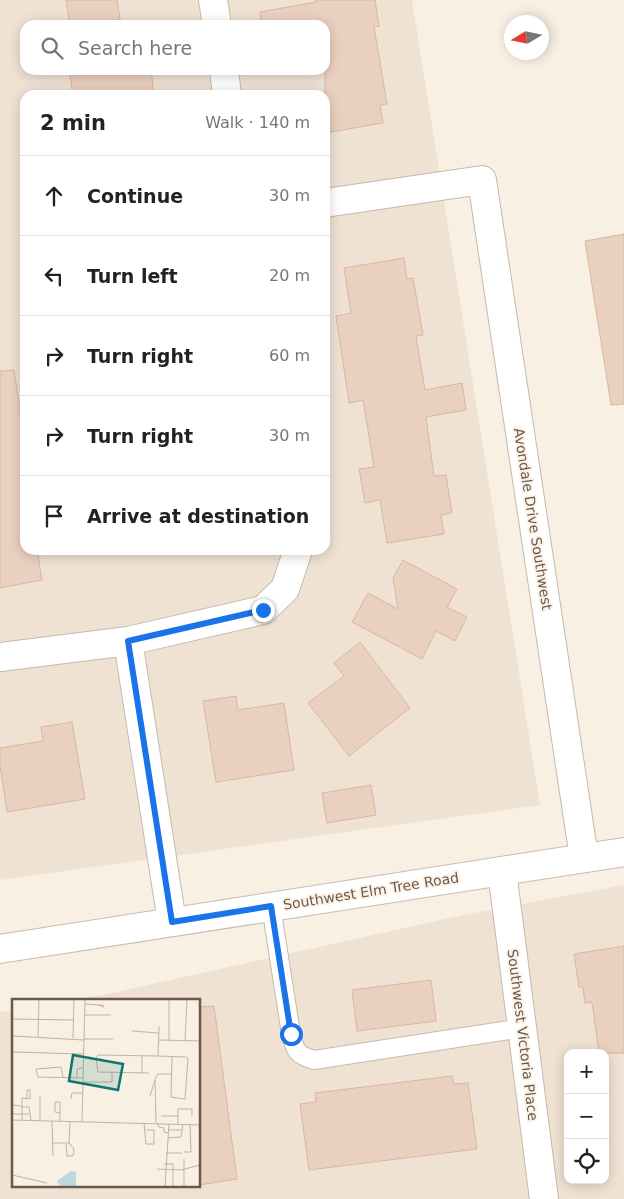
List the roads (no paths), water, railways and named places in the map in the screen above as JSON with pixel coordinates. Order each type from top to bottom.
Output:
[{"type":"street","points":[[213,0],[215,20]]},
{"type":"street","points":[[225,75],[227,90]]},
{"type":"street","name":"Avondale Drive Southwest","points":[[330,202],[482,180],[584,858]]},
{"type":"street","points":[[0,657],[128,641],[263,610],[284,588],[296,555]]},
{"type":"street","points":[[128,641],[172,922]]},
{"type":"street","name":"Southwest Elm Tree Road","points":[[0,949],[624,852]]},
{"type":"street","name":"Southwest Victoria Place","points":[[502,871],[544,1199]]},
{"type":"lane","points":[[271,906],[291,1034],[295,1048],[301,1056],[314,1060],[522,1028]]}]
